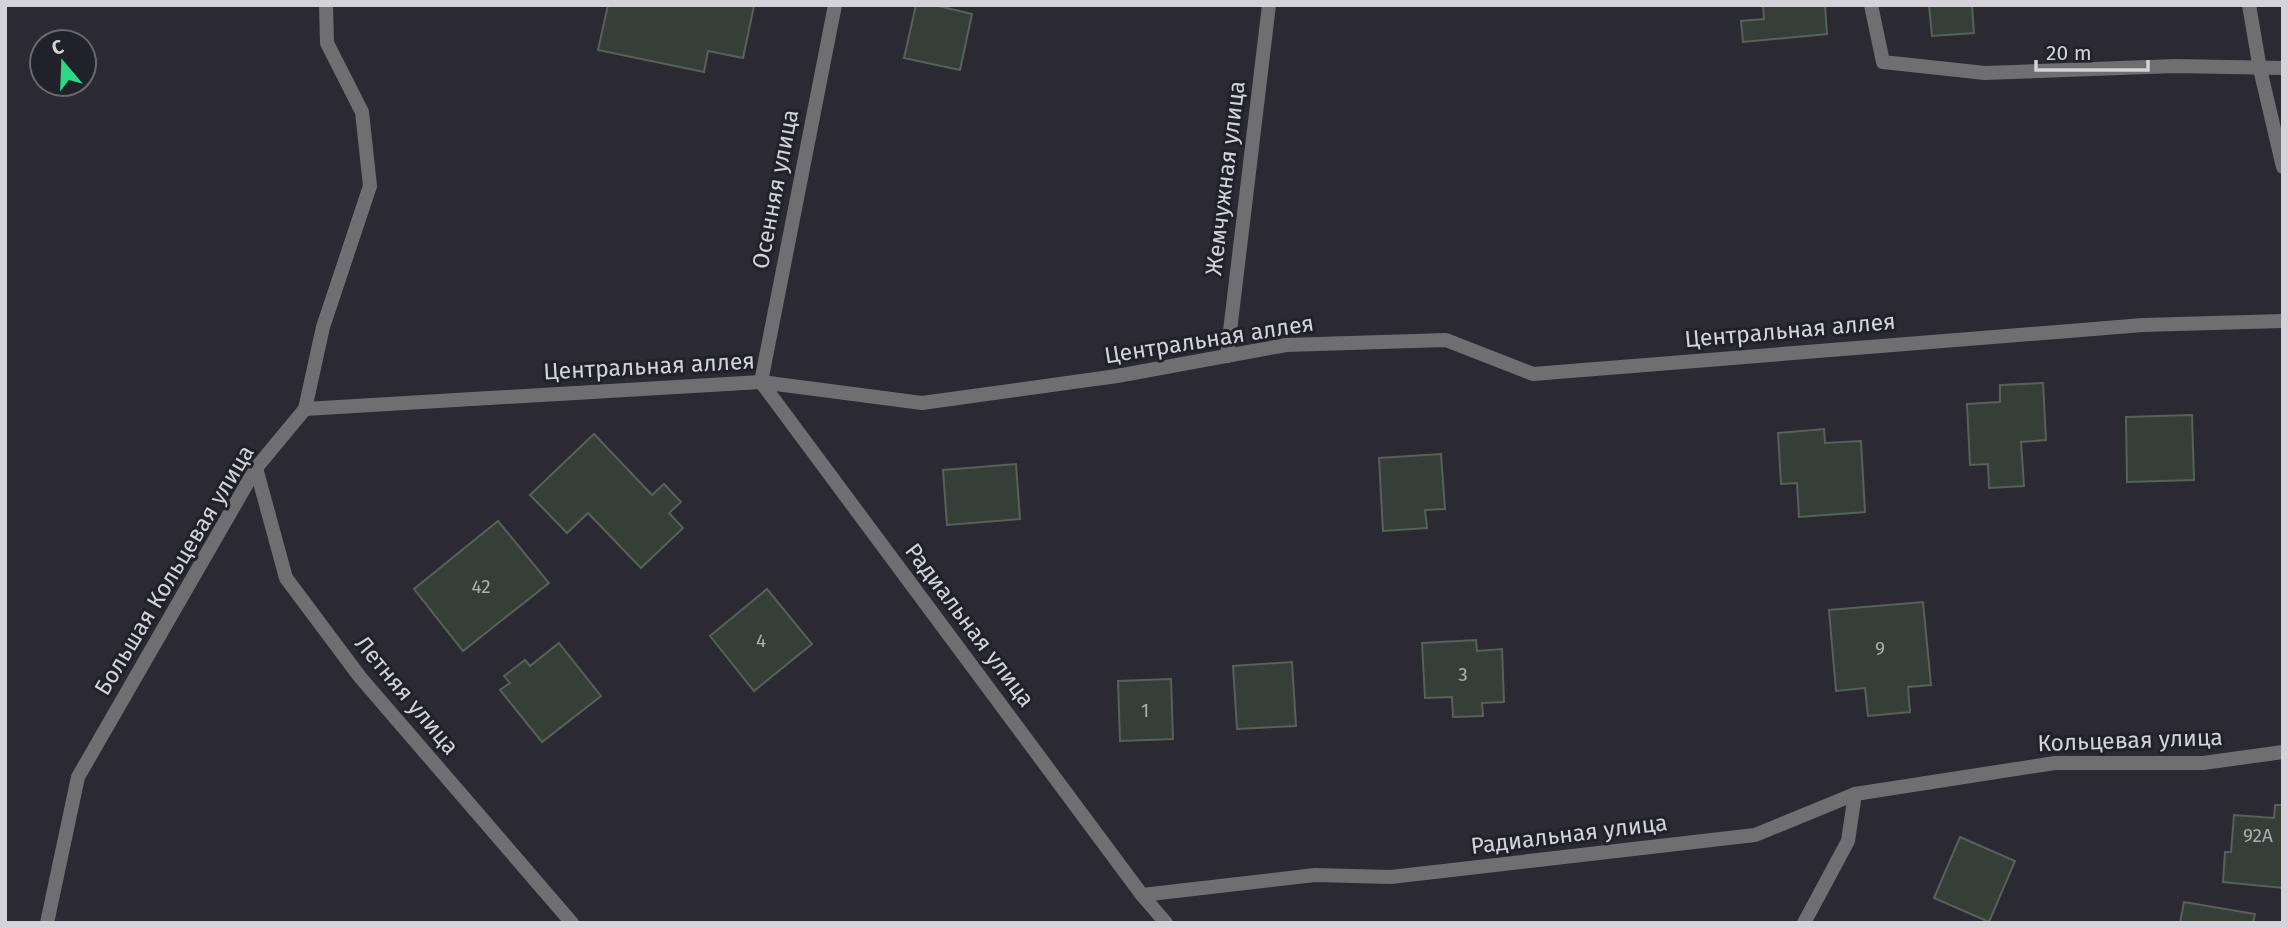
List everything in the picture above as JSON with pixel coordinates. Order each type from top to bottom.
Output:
[{"type":"street","name":"Большая Кольцевая улица","points":[[47,923],[78,777],[256,468],[305,408],[323,327],[370,186],[362,112],[327,43],[326,5]]},
{"type":"street","name":"Осенняя улица","points":[[761,382],[835,5]]},
{"type":"street","name":"Жемчужная улица","points":[[1227,356],[1269,5]]},
{"type":"street","points":[[1871,5],[1883,62],[1985,73],[2175,66],[2283,68]]},
{"type":"street","points":[[2249,5],[2260,69],[2283,167]]},
{"type":"street","name":"Центральная аллея","points":[[305,408],[761,382],[922,403],[1117,376],[1286,345],[1446,340],[1533,374],[2143,325],[2283,321]]},
{"type":"street","name":"Радиальная улица","points":[[761,382],[1142,895],[1166,923]]},
{"type":"street","name":"Летняя улица","points":[[256,468],[286,578],[360,677],[572,923]]},
{"type":"street","name":"Кольцевая улица","points":[[1855,794],[2055,762],[2203,763],[2283,752]]},
{"type":"street","name":"Радиальная улица","points":[[1142,895],[1315,876],[1391,877],[1755,835],[1855,794]]},
{"type":"street","points":[[1804,923],[1848,841],[1855,794]]},
{"type":"building","points":[[608,5],[754,6],[743,58],[708,51],[704,72],[598,50]]},
{"type":"building","points":[[916,5],[934,5],[972,14],[960,70],[904,58]]},
{"type":"building","points":[[1763,5],[1825,5],[1827,34],[1743,42],[1741,21],[1764,19]]},
{"type":"building","points":[[1929,5],[1972,5],[1974,33],[1932,36]]},
{"type":"building","points":[[2043,383],[2046,440],[2021,442],[2024,486],[1989,488],[1988,464],[1970,465],[1967,404],[2000,402],[2000,385]]},
{"type":"building","points":[[2192,415],[2194,480],[2127,482],[2126,417]]},
{"type":"building","points":[[1824,429],[1825,443],[1861,441],[1865,512],[1799,517],[1797,483],[1781,484],[1778,433]]},
{"type":"building","points":[[594,434],[652,495],[664,484],[681,502],[669,513],[683,528],[641,568],[588,513],[567,533],[530,495]]},
{"type":"building","points":[[1441,454],[1445,509],[1425,510],[1427,528],[1383,531],[1379,458]]},
{"type":"building","points":[[1016,464],[1020,519],[947,525],[943,470]]},
{"type":"building","points":[[498,521],[549,583],[463,651],[414,589]]},
{"type":"building","points":[[767,589],[812,644],[754,691],[710,636]]},
{"type":"building","points":[[1923,602],[1931,685],[1908,687],[1910,712],[1868,716],[1865,688],[1836,691],[1829,610]]},
{"type":"building","points":[[1476,640],[1477,651],[1502,649],[1504,702],[1482,703],[1483,716],[1453,717],[1452,697],[1425,698],[1422,643]]},
{"type":"building","points":[[559,643],[601,696],[542,742],[500,690],[510,683],[504,676],[525,660],[530,666]]},
{"type":"building","points":[[1292,662],[1296,726],[1237,729],[1233,666]]},
{"type":"building","points":[[1171,679],[1173,739],[1120,741],[1118,681]]},
{"type":"building","points":[[2275,805],[2283,805],[2283,888],[2223,882],[2225,852],[2231,852],[2234,815],[2274,818]]},
{"type":"building","points":[[1960,837],[2015,861],[1989,922],[1934,898]]},
{"type":"building","points":[[2184,902],[2255,914],[2253,923],[2180,923]]}]
